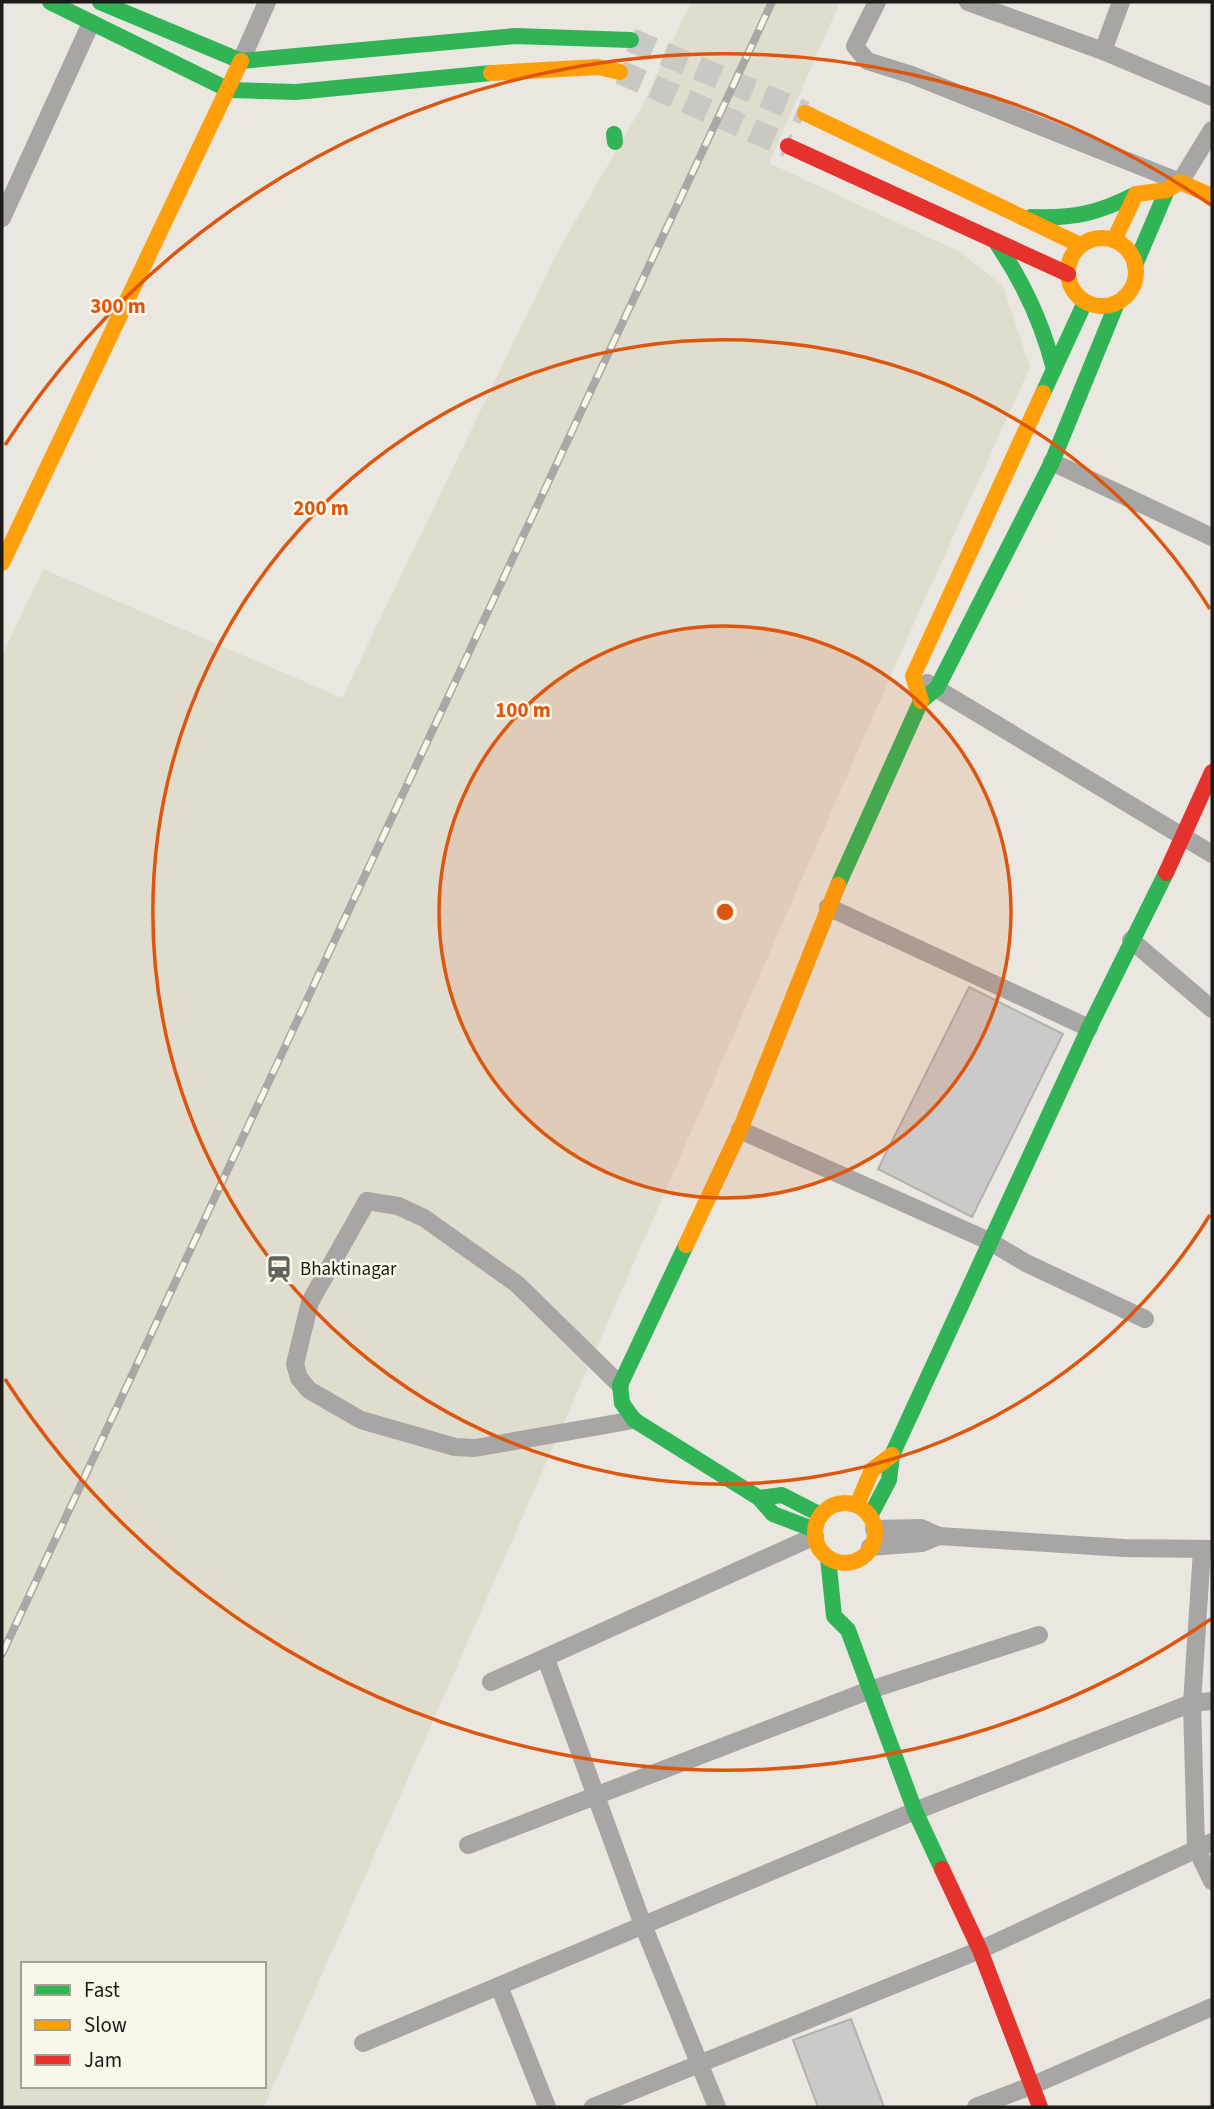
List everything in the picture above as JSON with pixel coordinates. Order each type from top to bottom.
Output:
[{"type":"street","points":[[50,2],[229,90],[296,92],[482,72],[598,67],[620,72]]},
{"type":"street","points":[[103,2],[241,61],[514,36],[631,40]]},
{"type":"street","points":[[4,550],[229,90],[267,2]]},
{"type":"street","points":[[877,2],[855,46],[867,61],[912,75],[1173,186],[1212,196]]},
{"type":"street","points":[[968,2],[991,6],[1212,97]]},
{"type":"street","points":[[1102,51],[1121,2]]},
{"type":"street","points":[[2,218],[91,23]]},
{"type":"street","points":[[805,113],[1080,245]]},
{"type":"street","points":[[1136,265],[1173,186],[1212,130]]},
{"type":"street","points":[[788,146],[1068,274]]},
{"type":"street","points":[[1019,216],[1087,216],[1108,209],[1136,194],[1173,186]]},
{"type":"street","points":[[1114,240],[1136,194]]},
{"type":"street","points":[[1103,238],[1114,240],[1131,254],[1136,265],[1133,287],[1126,297],[1117,303],[1095,306],[1076,295],[1070,285],[1069,263],[1080,245],[1103,238]]},
{"type":"street","points":[[994,240],[1026,289],[1046,333],[1054,369]]},
{"type":"street","points":[[921,701],[913,676],[1085,302]]},
{"type":"street","points":[[817,1527],[773,1514],[759,1498],[634,1420],[622,1403],[620,1385],[740,1130],[828,907],[921,701],[937,688],[1052,462],[1117,303]]},
{"type":"street","points":[[1052,462],[1212,537]]},
{"type":"street","points":[[913,676],[1212,854]]},
{"type":"street","points":[[817,1527],[822,1552],[834,1560],[850,1562],[860,1558],[873,1543],[867,1517],[872,1470],[892,1455],[989,1241],[1131,940],[1183,838],[1212,772]]},
{"type":"street","points":[[828,907],[1089,1028]]},
{"type":"street","points":[[1131,940],[1212,1009]]},
{"type":"street","points":[[740,1130],[989,1241],[1026,1263],[1145,1319]]},
{"type":"street","points":[[620,1385],[517,1284],[424,1217],[382,1202],[367,1201],[310,1302],[295,1364],[299,1378],[309,1390],[361,1420],[455,1447],[475,1448],[634,1420]]},
{"type":"street","points":[[491,1682],[546,1659],[817,1527],[837,1504],[867,1517],[921,1528],[939,1536],[1124,1548],[1207,1549],[1192,1703],[1204,1845],[1212,1881]]},
{"type":"street","points":[[870,1547],[922,1543],[939,1536]]},
{"type":"street","points":[[834,1560],[834,1616],[849,1615]]},
{"type":"street","points":[[834,1560],[870,1690],[915,1811],[980,1950],[1040,2107]]},
{"type":"street","points":[[468,1845],[870,1690],[1039,1635]]},
{"type":"street","points":[[546,1659],[643,1925],[717,2107]]},
{"type":"street","points":[[363,2043],[915,1811],[1192,1703],[1212,1701]]},
{"type":"street","points":[[593,2107],[980,1950],[1204,1845]]},
{"type":"street","points":[[499,1986],[547,2107]]},
{"type":"street","points":[[975,2107],[1031,2086],[1212,2007]]},
{"type":"shaded area","points":[[691,2],[840,2],[769,163],[960,252],[1003,286],[1030,367],[915,621],[264,2107],[2,2107],[2,656],[43,569],[342,698],[555,256],[641,108]]},
{"type":"building","points":[[969,987],[1063,1034],[972,1217],[878,1169]]},
{"type":"building","points":[[851,2019],[884,2107],[818,2107],[793,2040]]},
{"type":"tunnel","points":[[631,40],[805,113]]},
{"type":"tunnel","points":[[620,72],[788,146]]},
{"type":"railway","points":[[2,1654],[772,2]]},
{"type":"traffic: fast","points":[[50,2],[229,90],[296,92],[491,73]]},
{"type":"traffic: fast","points":[[100,2],[241,61],[515,36],[631,40]]},
{"type":"traffic: fast","points":[[614,134],[615,142]]},
{"type":"traffic: fast","points":[[1135,265],[1167,190]]},
{"type":"traffic: fast","points":[[1031,217],[1060,217],[1085,213],[1110,206],[1136,194]]},
{"type":"traffic: fast","points":[[995,241],[1030,302],[1054,369]]},
{"type":"traffic: fast","points":[[1043,393],[1085,302]]},
{"type":"traffic: fast","points":[[838,885],[921,701],[937,688],[1052,462],[1117,303]]},
{"type":"traffic: fast","points":[[870,1516],[889,1480],[892,1455],[1089,1028],[1166,873]]},
{"type":"traffic: fast","points":[[686,1245],[620,1385],[622,1403],[634,1420],[759,1498],[773,1514],[815,1530]]},
{"type":"traffic: fast","points":[[759,1498],[782,1495],[821,1515]]},
{"type":"traffic: fast","points":[[828,1558],[834,1616],[848,1630],[915,1811],[942,1869]]},
{"type":"traffic: slow","points":[[2,563],[241,61]]},
{"type":"traffic: slow","points":[[491,73],[598,67],[620,72]]},
{"type":"traffic: slow","points":[[805,113],[1080,245]]},
{"type":"traffic: slow","points":[[1114,240],[1136,194],[1167,190],[1180,182],[1212,196]]},
{"type":"traffic: slow","points":[[1102,238],[1115,241],[1126,248],[1133,259],[1136,272],[1133,285],[1126,296],[1115,303],[1102,306],[1089,303],[1078,296],[1071,285],[1068,272],[1071,259],[1078,248],[1089,241],[1102,238]]},
{"type":"traffic: slow","points":[[921,701],[913,676],[1043,393]]},
{"type":"traffic: slow","points":[[686,1245],[740,1130],[838,885]]},
{"type":"traffic: slow","points":[[857,1505],[872,1470],[892,1455]]},
{"type":"traffic: slow","points":[[845,1503],[862,1508],[870,1516],[875,1533],[870,1550],[862,1558],[845,1563],[828,1558],[820,1550],[815,1533],[820,1516],[828,1508],[845,1503]]},
{"type":"traffic: jam","points":[[788,146],[1068,274]]},
{"type":"traffic: jam","points":[[1166,873],[1212,772]]},
{"type":"traffic: jam","points":[[942,1869],[980,1950],[1040,2107]]},
{"type":"place","name":"Bhaktinagar","points":[[279,1269]]}]
